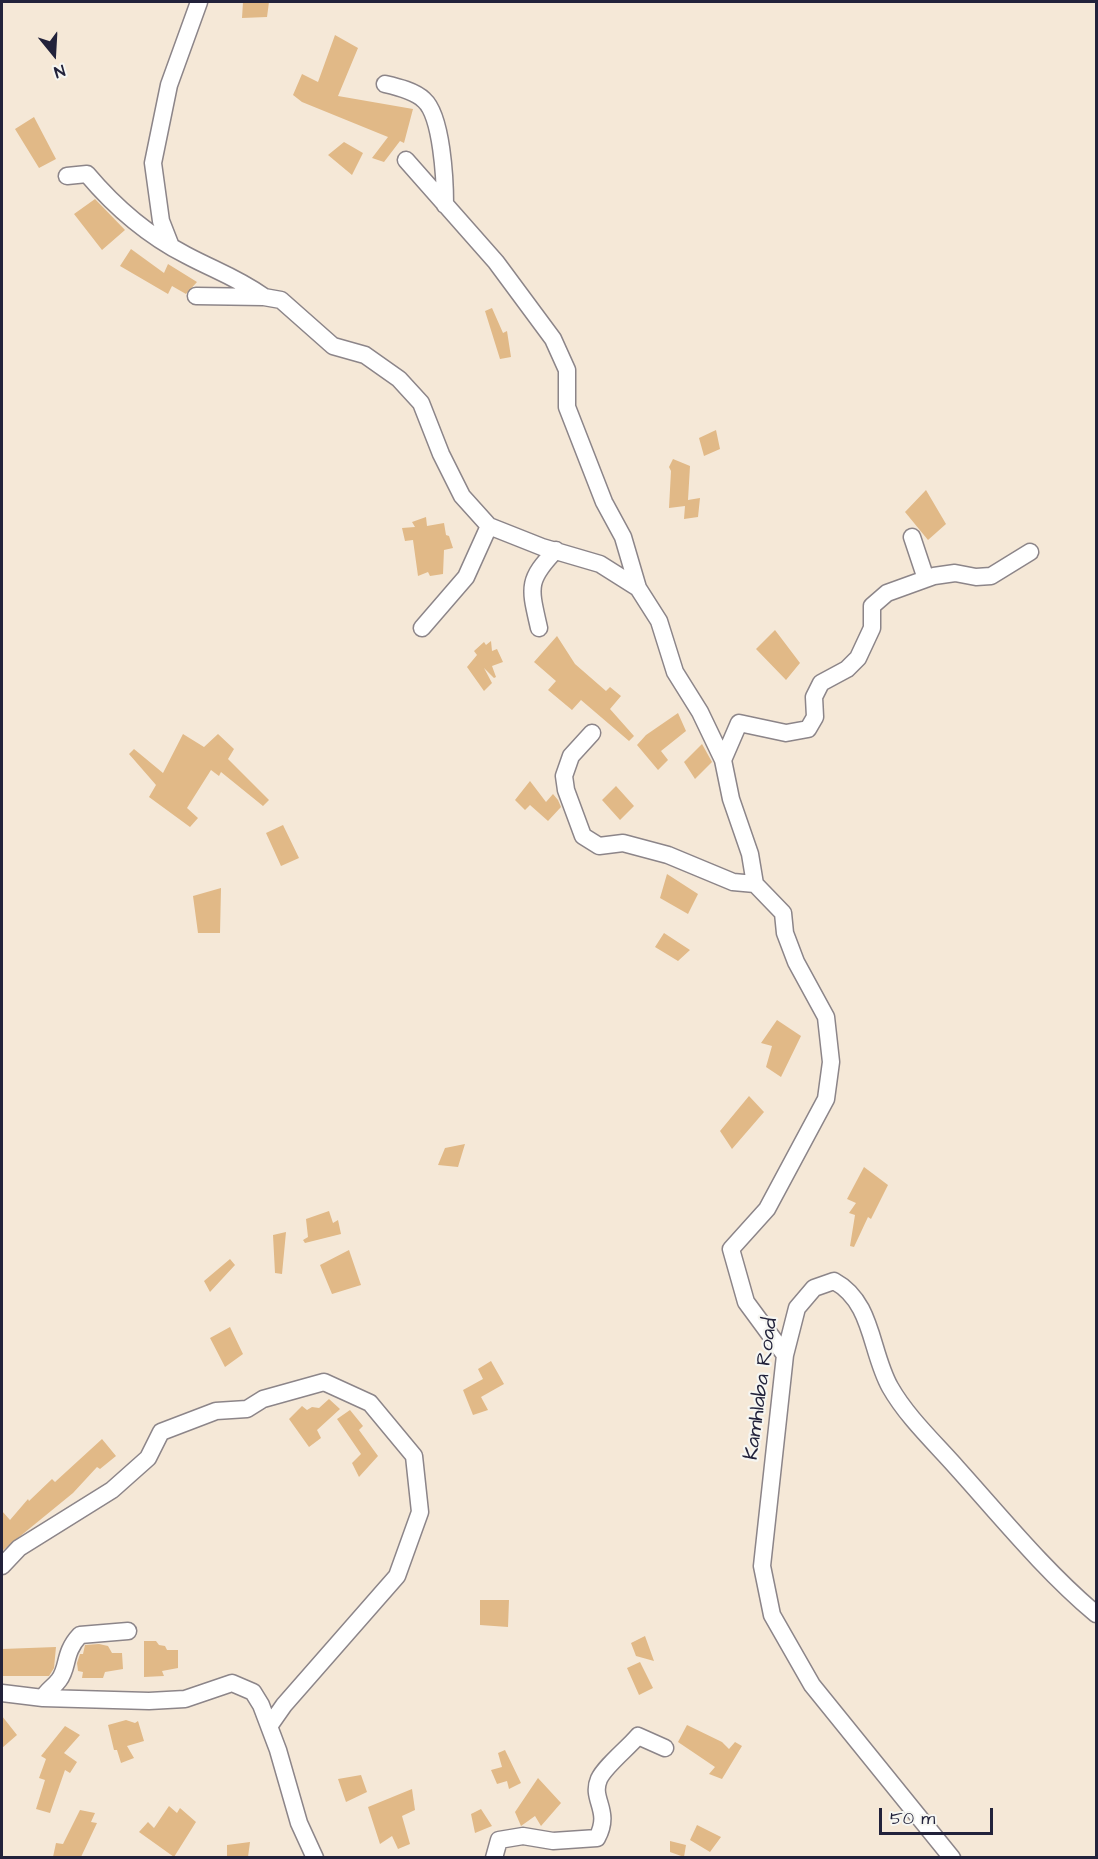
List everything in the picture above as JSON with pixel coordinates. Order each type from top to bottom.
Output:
[{"type":"street","points":[[170,244],[161,221],[153,163],[169,85],[199,2]]},
{"type":"street","points":[[385,84],[423,98],[433,110],[443,157],[445,205]]},
{"type":"street","points":[[406,160],[496,262],[553,339],[567,370],[567,407],[604,502],[623,537],[638,588],[659,621],[675,672],[700,712],[723,760],[731,799],[750,854],[755,884],[783,913],[785,933],[796,962],[825,1017],[831,1062],[825,1099],[767,1209],[731,1249],[746,1302],[785,1355]]},
{"type":"street","points":[[67,176],[87,174],[107,198],[185,255],[235,277],[264,297]]},
{"type":"street","points":[[196,296],[264,297],[281,300],[333,346],[365,355],[399,379],[421,403],[441,454],[462,496],[489,526],[600,564],[638,588]]},
{"type":"street","points":[[422,628],[466,578],[489,526]]},
{"type":"street","points":[[912,537],[926,579]]},
{"type":"street","points":[[539,628],[531,591],[538,568],[556,550]]},
{"type":"street","points":[[723,760],[739,723],[786,734],[808,729],[815,717],[814,697],[821,683],[847,669],[858,658],[872,628],[871,612],[875,601],[887,593],[926,579],[955,573],[976,577],[991,576],[1030,552]]},
{"type":"street","points":[[592,733],[571,756],[564,776],[566,790],[583,836],[599,846],[623,843],[668,855],[733,882],[755,884]]},
{"type":"street","name":"Kamhlaba Road","points":[[952,1857],[812,1685],[772,1615],[762,1566],[785,1355],[797,1308],[814,1288],[834,1281],[848,1288],[861,1307],[890,1387],[917,1423],[1014,1532],[1075,1596],[1096,1614]]},
{"type":"street","points":[[2,1566],[19,1548],[112,1490],[148,1458],[161,1432],[179,1424],[216,1411],[247,1409],[263,1399],[324,1382],[370,1403],[414,1456],[420,1512],[398,1576],[284,1705],[270,1725]]},
{"type":"street","points":[[43,1698],[48,1690],[58,1682],[70,1645],[80,1635],[128,1631]]},
{"type":"street","points":[[2,1694],[43,1698],[185,1699],[232,1683],[252,1692],[270,1725],[299,1823],[315,1857]]},
{"type":"street","points":[[494,1857],[498,1840],[523,1836],[553,1841],[597,1838],[602,1829],[604,1813],[596,1793],[599,1779],[638,1736],[665,1748]]},
{"type":"building","points":[[243,2],[269,2],[267,17],[242,18]]},
{"type":"building","points":[[335,35],[358,48],[338,96],[413,109],[404,143],[400,141],[384,162],[372,158],[388,137],[302,102],[293,95],[302,74],[318,82]]},
{"type":"building","points":[[34,117],[56,159],[39,168],[15,129]]},
{"type":"building","points":[[344,142],[363,153],[352,175],[328,155]]},
{"type":"building","points":[[95,199],[125,230],[102,250],[74,214]]},
{"type":"building","points":[[131,249],[164,273],[168,264],[197,282],[186,294],[172,286],[168,294],[120,266]]},
{"type":"building","points":[[492,308],[503,333],[507,331],[511,357],[500,359],[485,311]]},
{"type":"building","points":[[716,430],[720,449],[704,456],[699,438]]},
{"type":"building","points":[[673,459],[690,466],[688,500],[700,498],[698,517],[684,519],[685,506],[669,508],[671,471],[669,467]]},
{"type":"building","points":[[926,490],[946,524],[928,540],[905,512]]},
{"type":"building","points":[[426,517],[427,526],[444,523],[446,535],[449,536],[453,548],[444,550],[443,574],[430,576],[428,572],[418,576],[413,540],[405,541],[402,528],[415,527],[412,522]]},
{"type":"building","points":[[775,630],[800,663],[786,680],[756,649]]},
{"type":"building","points":[[557,636],[575,664],[606,691],[610,687],[621,696],[610,709],[634,736],[629,741],[581,700],[572,710],[548,690],[556,681],[534,662]]},
{"type":"building","points":[[491,641],[492,651],[497,649],[503,662],[492,666],[496,677],[494,678],[484,668],[492,683],[484,691],[467,667],[477,655],[474,651],[484,642],[486,645]]},
{"type":"building","points":[[678,713],[686,731],[661,751],[668,760],[658,770],[637,745],[646,735]]},
{"type":"building","points":[[183,734],[204,747],[218,734],[234,749],[228,759],[269,800],[263,806],[221,772],[219,776],[211,770],[187,808],[198,818],[190,827],[149,797],[156,785],[129,754],[134,749],[163,773]]},
{"type":"building","points":[[702,744],[712,762],[695,779],[684,762]]},
{"type":"building","points":[[530,781],[546,802],[553,794],[558,800],[561,807],[548,821],[530,805],[525,810],[515,800]]},
{"type":"building","points":[[616,786],[634,806],[620,820],[602,800]]},
{"type":"building","points":[[283,825],[299,858],[281,866],[266,833]]},
{"type":"building","points":[[667,874],[698,894],[688,914],[660,898]]},
{"type":"building","points":[[221,888],[220,933],[198,933],[193,896]]},
{"type":"building","points":[[664,933],[690,950],[678,961],[655,947]]},
{"type":"building","points":[[777,1020],[801,1036],[781,1077],[766,1067],[772,1046],[761,1043]]},
{"type":"building","points":[[749,1096],[764,1112],[732,1149],[720,1131]]},
{"type":"building","points":[[465,1144],[458,1167],[438,1165],[445,1148]]},
{"type":"building","points":[[864,1167],[888,1185],[871,1219],[868,1217],[854,1247],[850,1246],[855,1215],[849,1213],[856,1203],[847,1199]]},
{"type":"building","points":[[329,1211],[333,1223],[338,1220],[341,1234],[305,1243],[303,1240],[308,1237],[306,1219]]},
{"type":"building","points":[[286,1232],[282,1274],[275,1273],[273,1235]]},
{"type":"building","points":[[349,1250],[361,1285],[332,1294],[320,1265]]},
{"type":"building","points":[[230,1259],[235,1265],[210,1292],[204,1281]]},
{"type":"building","points":[[230,1327],[243,1354],[225,1367],[210,1338]]},
{"type":"building","points":[[491,1361],[504,1384],[481,1397],[488,1410],[473,1415],[463,1390],[483,1379],[478,1369]]},
{"type":"building","points":[[329,1399],[340,1409],[317,1430],[321,1438],[309,1447],[289,1419],[302,1406],[307,1410],[312,1407],[319,1408]]},
{"type":"building","points":[[350,1410],[363,1426],[359,1430],[378,1456],[359,1477],[352,1463],[361,1454],[337,1419]]},
{"type":"building","points":[[102,1439],[116,1456],[100,1469],[97,1467],[73,1493],[2,1551],[2,1511],[10,1520],[28,1499],[29,1501],[52,1479],[55,1482]]},
{"type":"building","points":[[480,1600],[509,1600],[508,1627],[480,1625]]},
{"type":"building","points":[[645,1636],[654,1661],[636,1656],[631,1643]]},
{"type":"building","points":[[144,1641],[156,1641],[159,1645],[165,1646],[167,1650],[178,1650],[178,1668],[162,1671],[164,1676],[144,1677]]},
{"type":"building","points":[[85,1645],[108,1646],[112,1653],[122,1653],[123,1669],[105,1672],[103,1678],[82,1678],[83,1672],[78,1671],[77,1663],[80,1654],[83,1654]]},
{"type":"building","points":[[56,1647],[54,1668],[49,1676],[2,1676],[2,1649]]},
{"type":"building","points":[[640,1662],[653,1688],[639,1695],[627,1668]]},
{"type":"building","points":[[2,1716],[17,1735],[2,1748]]},
{"type":"building","points":[[126,1720],[135,1723],[138,1721],[144,1741],[127,1746],[134,1758],[121,1763],[117,1750],[114,1750],[108,1725]]},
{"type":"building","points":[[687,1725],[722,1742],[729,1749],[735,1742],[742,1746],[722,1779],[709,1774],[715,1767],[678,1742]]},
{"type":"building","points":[[65,1726],[80,1735],[64,1753],[77,1762],[70,1773],[65,1770],[50,1813],[36,1809],[45,1780],[39,1778],[46,1759],[41,1756]]},
{"type":"building","points":[[505,1750],[521,1783],[509,1789],[507,1781],[497,1784],[491,1770],[502,1767],[498,1753]]},
{"type":"building","points":[[361,1775],[367,1792],[346,1802],[338,1779]]},
{"type":"building","points":[[538,1778],[561,1803],[541,1826],[535,1816],[521,1826],[515,1812]]},
{"type":"building","points":[[412,1789],[415,1810],[402,1816],[410,1844],[398,1849],[392,1836],[380,1844],[368,1807]]},
{"type":"building","points":[[169,1806],[177,1813],[180,1808],[196,1822],[174,1857],[139,1832],[148,1822],[154,1828]]},
{"type":"building","points":[[481,1809],[492,1826],[475,1833],[471,1814]]},
{"type":"building","points":[[80,1810],[95,1813],[91,1822],[97,1823],[81,1857],[53,1857],[56,1843],[63,1844]]},
{"type":"building","points":[[697,1825],[721,1837],[710,1852],[690,1840]]},
{"type":"building","points":[[670,1841],[686,1845],[684,1857],[670,1852]]},
{"type":"building","points":[[250,1842],[248,1857],[227,1857],[227,1845]]}]
